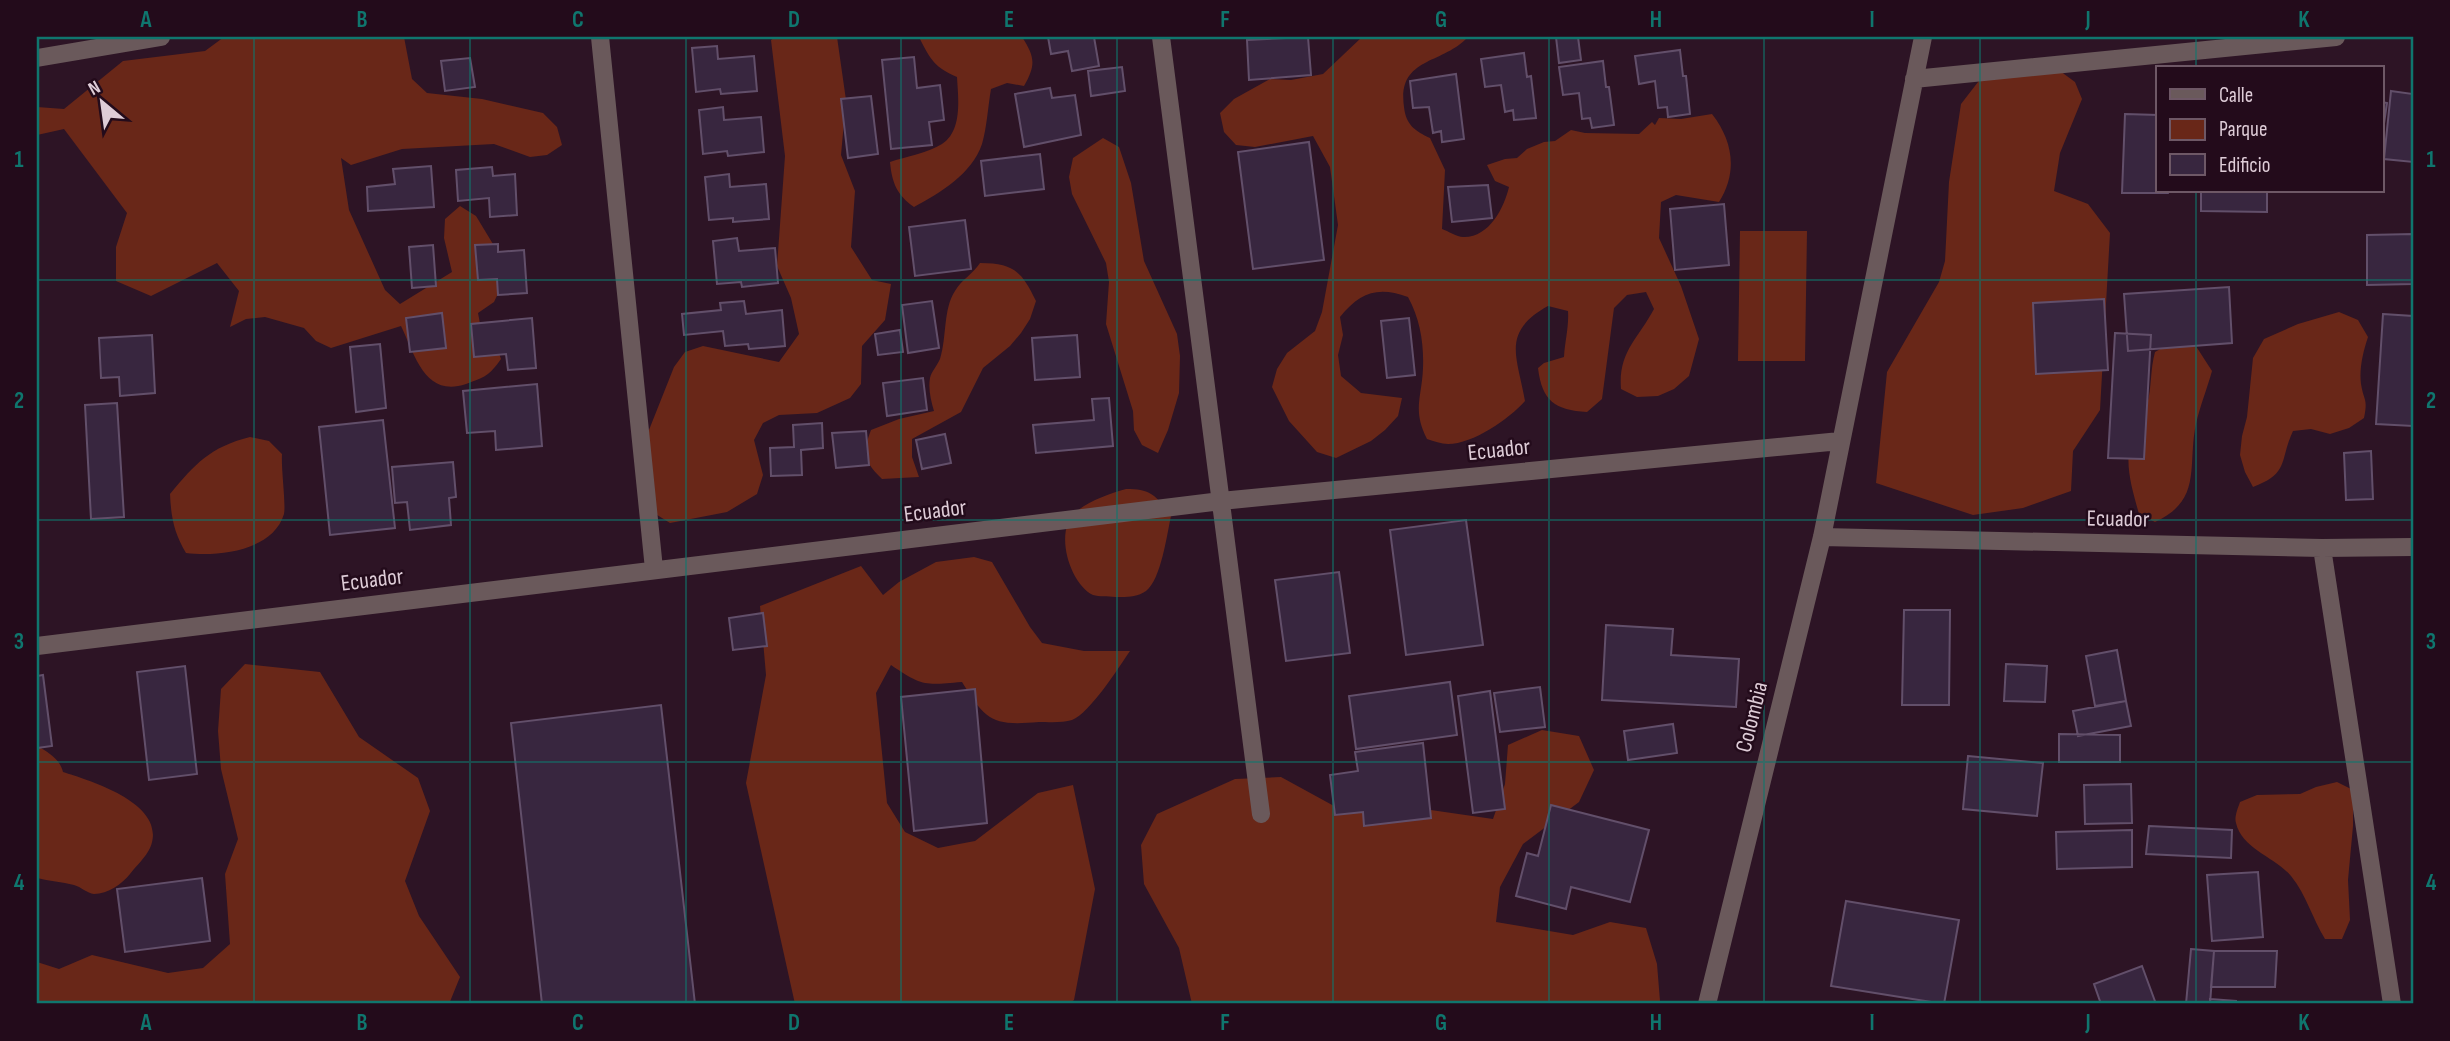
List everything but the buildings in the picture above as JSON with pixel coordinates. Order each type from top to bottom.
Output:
[{"type":"street","points":[[37,58],[161,37]]},
{"type":"street","points":[[600,37],[654,569]]},
{"type":"street","points":[[1161,37],[1261,814]]},
{"type":"street","name":"Colombia","points":[[1707,1004],[1822,537],[1923,37]]},
{"type":"street","points":[[1914,79],[2336,37]]},
{"type":"street","name":"Ecuador","points":[[37,646],[1221,501],[1840,441]]},
{"type":"street","name":"Ecuador","points":[[1822,537],[2322,548],[2413,547]]},
{"type":"street","points":[[2322,548],[2392,1004]]},
{"type":"green space","points":[[224,37],[404,37],[412,79],[427,93],[482,99],[543,113],[557,127],[562,145],[547,155],[530,157],[494,144],[402,149],[351,165],[341,158],[349,210],[385,290],[400,304],[452,272],[444,238],[445,219],[460,206],[476,216],[496,249],[502,285],[494,302],[478,313],[481,329],[495,342],[501,359],[490,373],[466,384],[452,387],[441,385],[423,371],[401,326],[331,348],[316,341],[304,328],[265,317],[246,319],[230,327],[239,291],[217,263],[151,296],[116,281],[116,247],[127,213],[64,129],[37,135],[37,107],[64,109],[123,61],[205,51]]},
{"type":"green space","points":[[775,37],[837,37],[846,100],[841,155],[855,191],[851,247],[872,280],[891,284],[885,320],[862,346],[861,384],[850,398],[817,413],[779,415],[763,423],[754,440],[763,475],[757,494],[727,512],[670,523],[654,513],[645,440],[674,367],[685,352],[703,346],[779,362],[799,334],[791,298],[777,266],[785,156],[771,40]]},
{"type":"green space","points":[[1022,37],[1032,56],[1032,67],[1024,86],[1007,83],[991,89],[982,144],[971,165],[954,182],[914,207],[896,188],[890,162],[942,144],[953,131],[958,113],[957,77],[934,62],[920,39]]},
{"type":"green space","points":[[1362,37],[1468,37],[1446,53],[1414,70],[1407,79],[1404,91],[1404,107],[1409,123],[1430,138],[1445,170],[1442,229],[1461,237],[1472,236],[1488,227],[1507,195],[1509,187],[1495,181],[1487,165],[1517,158],[1527,149],[1555,141],[1571,130],[1585,133],[1639,134],[1652,122],[1655,125],[1659,118],[1681,119],[1712,114],[1725,135],[1731,157],[1729,179],[1719,202],[1676,195],[1661,202],[1659,238],[1681,286],[1699,339],[1689,376],[1674,389],[1658,396],[1637,397],[1621,389],[1626,355],[1654,309],[1646,292],[1627,295],[1614,308],[1602,399],[1587,412],[1558,406],[1543,389],[1538,368],[1544,363],[1564,357],[1568,311],[1548,306],[1523,325],[1518,336],[1516,358],[1525,401],[1500,423],[1479,435],[1458,443],[1440,443],[1427,439],[1420,420],[1423,349],[1412,305],[1408,297],[1388,292],[1370,293],[1355,302],[1340,317],[1343,335],[1338,355],[1341,376],[1361,393],[1402,398],[1398,416],[1371,441],[1336,458],[1317,452],[1289,421],[1272,387],[1277,369],[1287,353],[1315,331],[1322,312],[1338,225],[1330,167],[1313,136],[1255,147],[1236,145],[1224,132],[1220,113],[1234,99],[1270,79],[1291,80],[1323,74]]},
{"type":"green space","points":[[2060,71],[2075,82],[2082,99],[2060,153],[2054,191],[2088,204],[2110,233],[2100,410],[2073,451],[2071,491],[2023,508],[1973,515],[1876,483],[1887,372],[1939,282],[1945,261],[1949,182],[1961,104],[1985,73]]},
{"type":"green space","points":[[1103,138],[1119,147],[1131,183],[1144,261],[1177,334],[1180,356],[1179,393],[1158,453],[1142,445],[1134,430],[1133,411],[1106,324],[1109,282],[1106,263],[1072,194],[1069,177],[1073,158]]},
{"type":"green space","points":[[1740,231],[1807,231],[1805,361],[1738,361]]},
{"type":"green space","points":[[980,263],[1009,267],[1021,276],[1036,301],[1030,319],[1010,346],[983,368],[961,412],[912,439],[912,457],[919,477],[882,479],[866,457],[866,445],[871,430],[899,419],[934,411],[930,378],[940,359],[951,298]]},
{"type":"green space","points":[[2339,312],[2358,320],[2368,337],[2361,372],[2366,403],[2364,418],[2349,428],[2330,434],[2311,429],[2293,431],[2278,471],[2273,477],[2253,487],[2240,455],[2253,358],[2264,339],[2298,324]]},
{"type":"green space","points":[[2192,340],[2212,371],[2196,424],[2190,480],[2180,503],[2155,522],[2139,514],[2129,471],[2130,445],[2147,405],[2155,352],[2173,342]]},
{"type":"green space","points":[[250,437],[269,441],[282,454],[284,514],[278,526],[257,544],[243,549],[213,554],[186,553],[174,525],[170,494],[204,458],[224,446]]},
{"type":"green space","points":[[1126,489],[1142,490],[1153,495],[1171,516],[1156,577],[1146,591],[1138,595],[1093,595],[1084,589],[1071,568],[1065,542],[1066,530],[1070,519],[1082,507]]},
{"type":"green space","points":[[974,557],[992,562],[1042,643],[1084,651],[1130,651],[1087,709],[1072,720],[1060,722],[1000,721],[985,713],[962,682],[925,683],[891,665],[876,693],[887,803],[905,832],[938,848],[975,841],[1038,793],[1073,785],[1095,889],[1074,1000],[1069,1004],[795,1004],[746,783],[766,675],[760,606],[861,566],[883,595],[899,582],[936,562]]},
{"type":"green space","points":[[245,664],[320,672],[359,737],[418,778],[430,811],[405,881],[419,916],[460,977],[449,1004],[37,1004],[37,962],[59,969],[92,955],[168,973],[203,968],[230,944],[225,874],[238,839],[221,769],[218,731],[221,689]]},
{"type":"green space","points":[[1542,730],[1579,736],[1594,770],[1579,802],[1523,844],[1500,887],[1496,922],[1573,935],[1610,922],[1646,928],[1657,964],[1658,1004],[1192,1004],[1179,948],[1144,884],[1141,845],[1157,814],[1235,779],[1281,777],[1345,812],[1380,814],[1417,808],[1493,819],[1505,784],[1508,745]]},
{"type":"green space","points":[[37,746],[56,760],[63,772],[108,788],[138,807],[148,819],[153,832],[150,848],[119,885],[94,894],[74,885],[37,878]]},
{"type":"green space","points":[[2337,782],[2353,790],[2348,880],[2350,920],[2342,939],[2325,939],[2291,876],[2252,846],[2239,832],[2236,812],[2240,802],[2257,795],[2300,794]]}]
